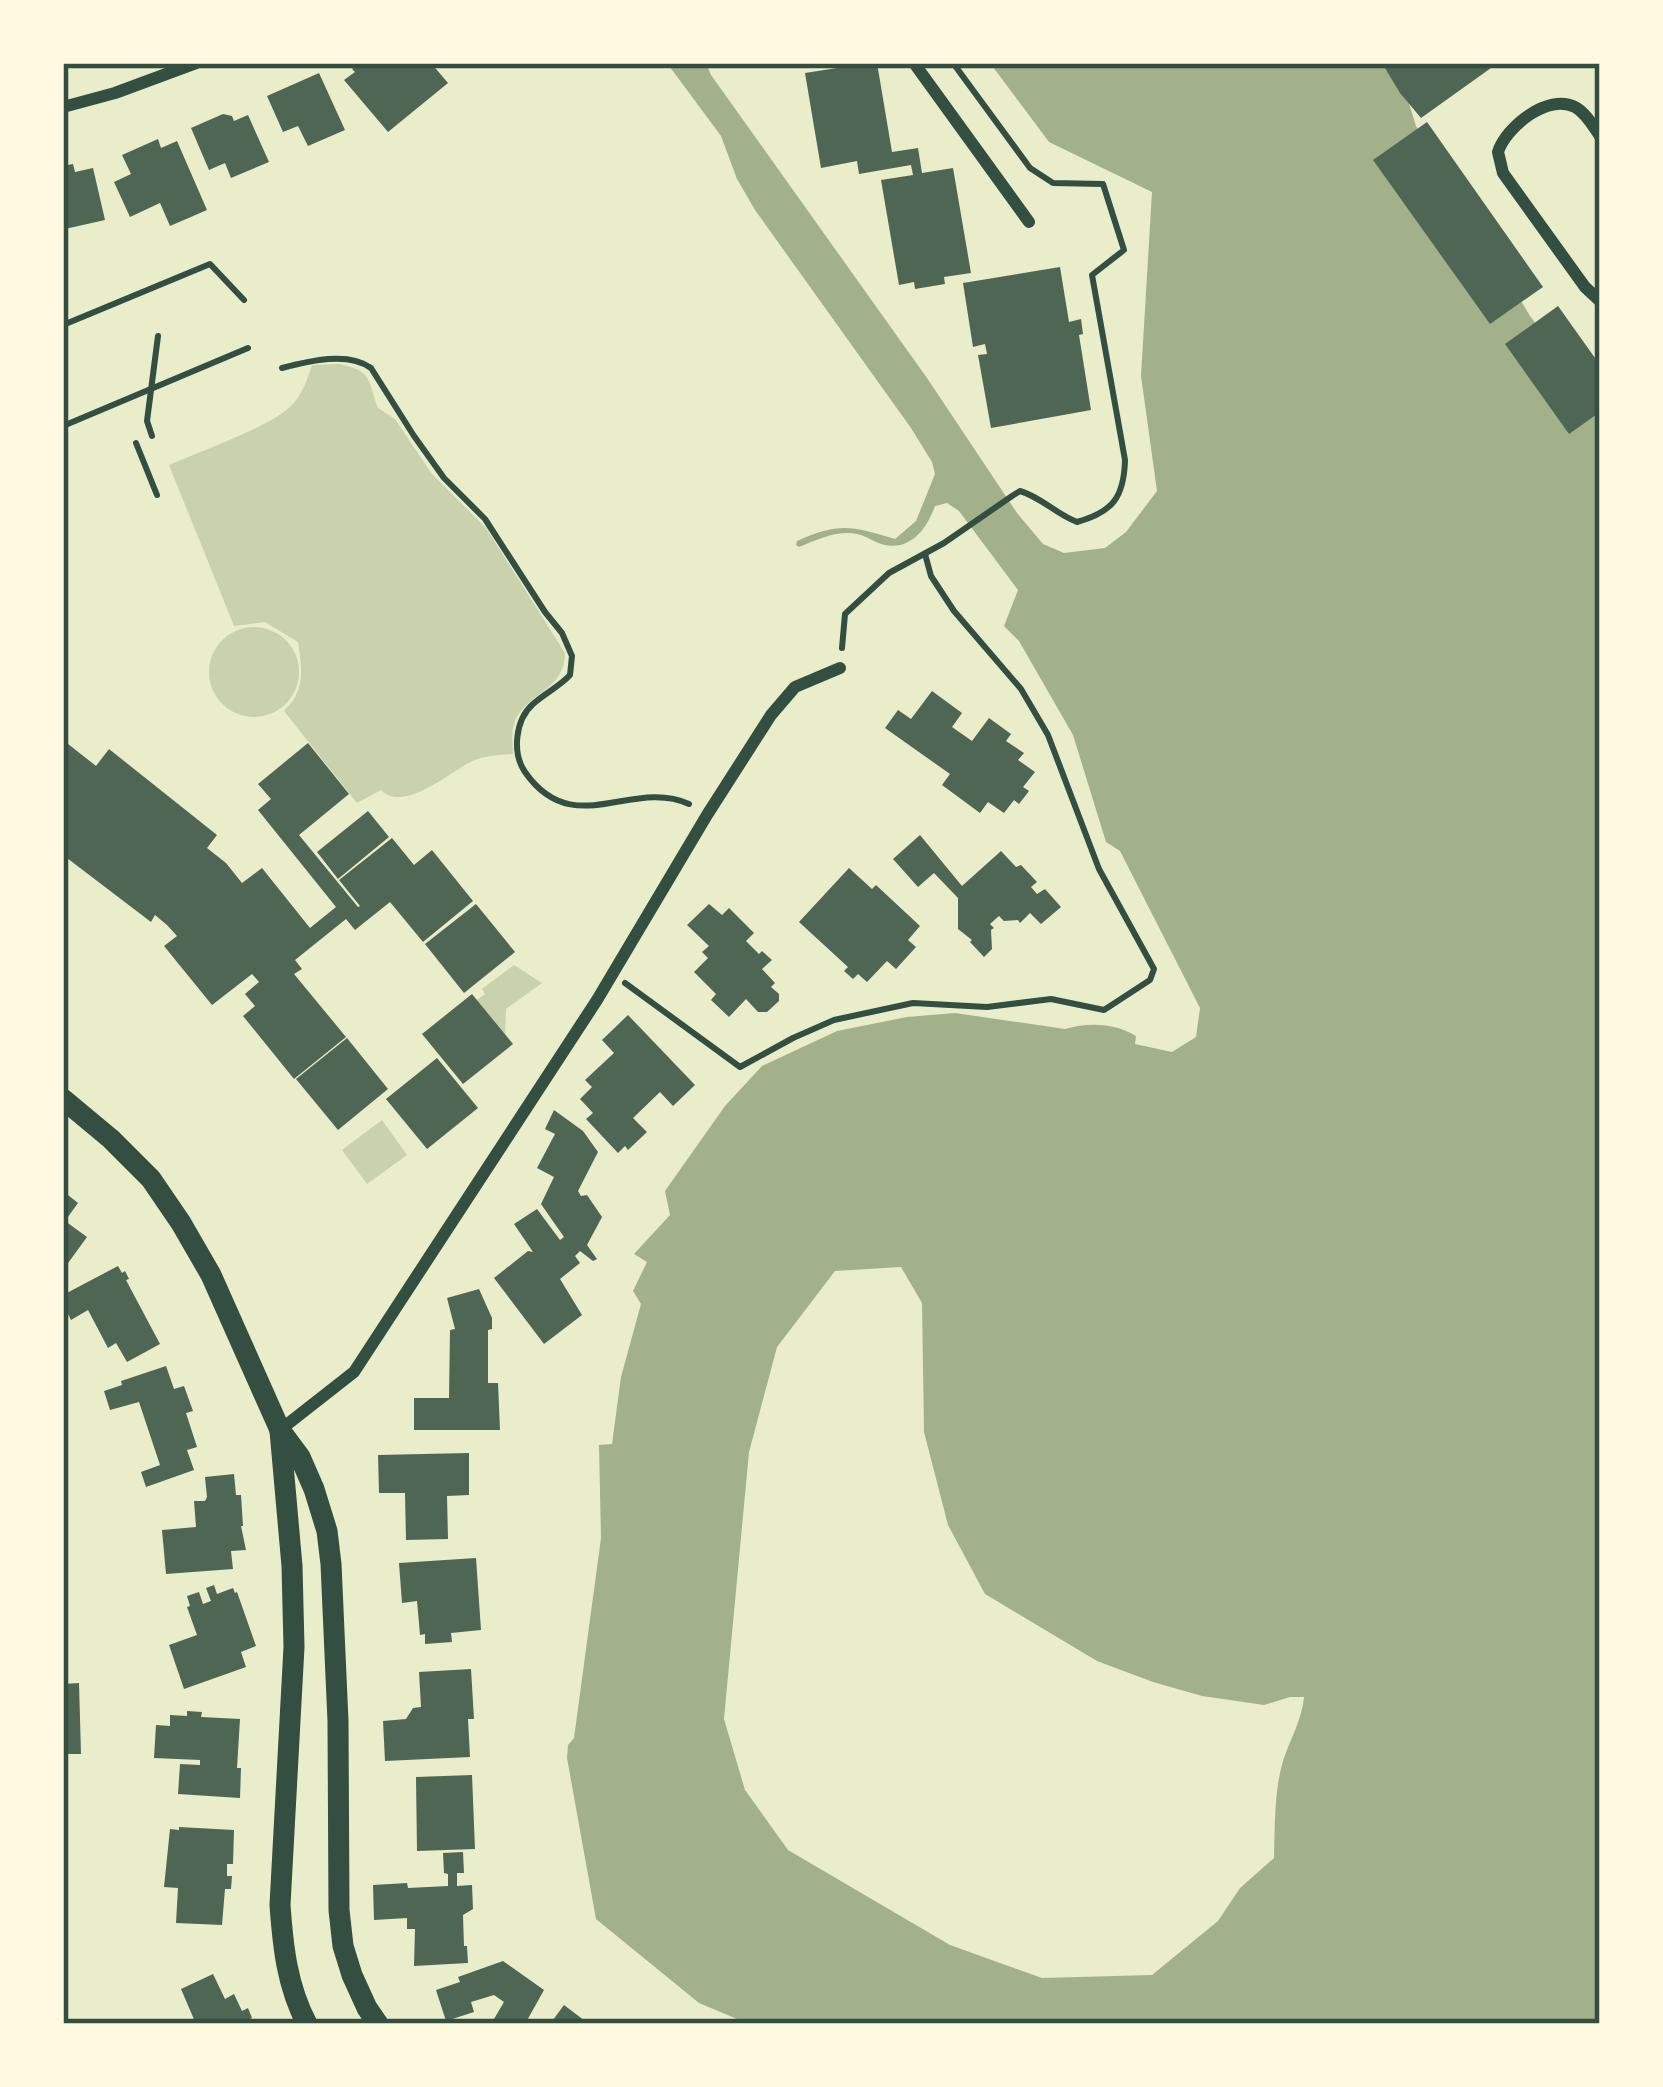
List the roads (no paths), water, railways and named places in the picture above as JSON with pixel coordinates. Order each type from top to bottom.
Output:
[{"type":"street","points":[[63,107],[116,94],[196,63]]},
{"type":"street","points":[[914,63],[1029,223]]},
{"type":"street","points":[[1600,136],[1576,107],[1552,104],[1509,131],[1498,152],[1503,173],[1600,301]]},
{"type":"street","points":[[280,1430],[354,1372],[613,974],[770,715],[795,687],[840,668]]},
{"type":"street","points":[[63,1099],[151,1179],[182,1223],[280,1430],[300,1457],[327,1531],[338,1720],[339,1910],[352,1975],[378,2024]]},
{"type":"street","points":[[280,1430],[294,1647],[280,1905],[290,1986],[307,2024]]}]
